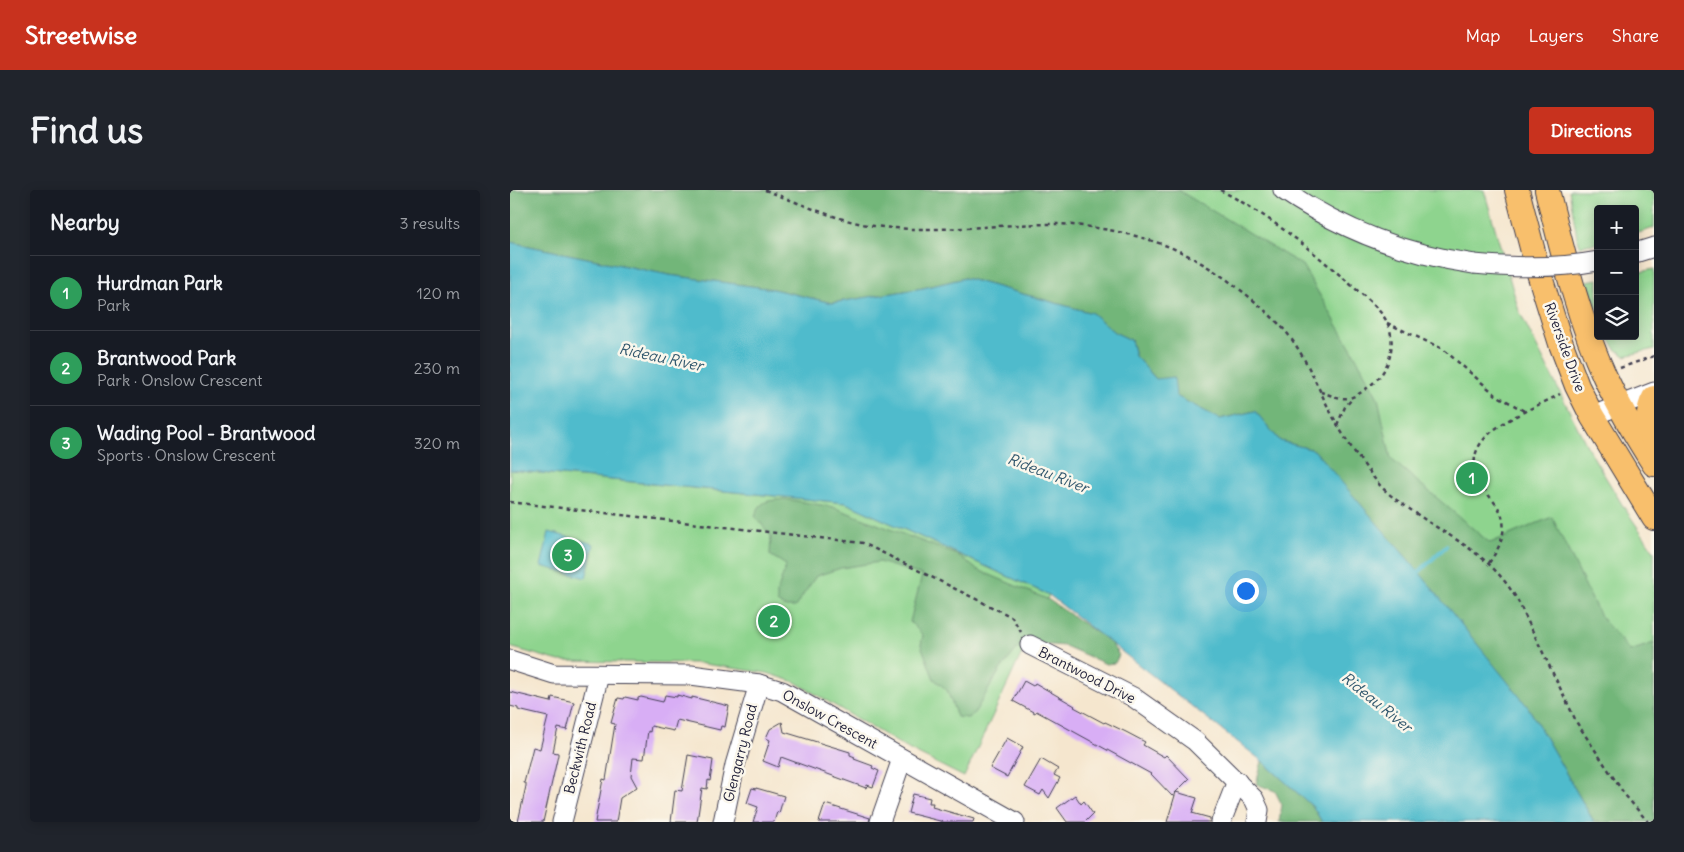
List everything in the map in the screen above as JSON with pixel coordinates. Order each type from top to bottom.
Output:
[{"type":"main road","name":"Riverside Drive","points":[[1517,190],[1561,344],[1577,386],[1592,416],[1654,518]]},
{"type":"main road","name":"Riverside Drive","points":[[1547,190],[1574,292],[1598,362],[1619,404],[1654,464]]},
{"type":"main road","points":[[1654,398],[1649,416],[1654,442]]},
{"type":"street","points":[[1282,190],[1340,225],[1423,255],[1474,264],[1512,267],[1555,267],[1594,262]]},
{"type":"street","points":[[1639,252],[1654,247]]},
{"type":"street","points":[[1592,416],[1654,392]]},
{"type":"street","name":"Brantwood Drive","points":[[1030,645],[1133,697],[1194,741],[1250,793],[1259,810],[1257,822]]},
{"type":"street","name":"Onslow Crescent","points":[[510,660],[554,674],[690,675],[759,684],[782,692],[1015,822]]},
{"type":"street","name":"Beckwith Road","points":[[562,822],[599,675]]},
{"type":"street","name":"Glengarry Road","points":[[723,822],[735,765],[759,684]]},
{"type":"street","points":[[880,822],[902,759]]},
{"type":"street","points":[[1221,822],[1237,781]]},
{"type":"path","points":[[765,190],[848,220],[874,226],[924,230],[1054,224],[1087,226],[1142,238],[1185,254],[1229,282],[1258,304],[1280,325],[1298,349],[1337,425],[1380,486],[1410,509],[1490,562],[1518,601],[1577,723],[1625,795],[1648,822]]},
{"type":"path","points":[[1220,190],[1258,211],[1298,239],[1366,298],[1388,323],[1443,349],[1496,395],[1526,412]]},
{"type":"path","points":[[1337,425],[1345,407],[1352,399],[1379,378],[1387,366],[1392,352],[1388,323]]},
{"type":"path","points":[[1619,369],[1654,356]]},
{"type":"path","points":[[1321,392],[1342,399],[1352,399]]},
{"type":"path","points":[[1490,562],[1501,544],[1503,521],[1500,511],[1479,480],[1474,466],[1478,447],[1487,436],[1526,412],[1563,393]]},
{"type":"path","points":[[510,502],[863,543],[1012,618],[1030,645]]},
{"type":"green space","points":[[510,190],[1484,190],[1519,311],[1588,448],[1623,506],[1654,551],[1654,822],[1594,822],[1528,707],[1135,356],[510,242]]},
{"type":"green space","points":[[510,190],[1178,190],[1302,265],[1378,398],[1391,459],[1490,543],[1552,517],[1600,616],[1630,651],[1654,643],[1654,822],[1594,822],[1528,707],[1314,450],[1280,441],[1255,411],[1220,419],[1175,396],[1135,356],[1131,340],[1114,332],[1092,313],[965,278],[923,288],[832,303],[773,289],[669,275],[510,242]]},
{"type":"green space","points":[[1569,190],[1654,190],[1654,228],[1639,233],[1639,205],[1594,205],[1594,244],[1580,246]]},
{"type":"green space","points":[[1654,269],[1654,349],[1625,356],[1616,349],[1610,340],[1639,340],[1639,272]]},
{"type":"green space","points":[[1594,280],[1594,300],[1587,281]]},
{"type":"green space","points":[[510,470],[846,503],[1049,595],[964,777],[910,750],[795,682],[767,673],[697,663],[559,661],[510,647]]},
{"type":"green space","points":[[785,499],[833,507],[960,556],[976,569],[1049,600],[1109,641],[1119,655],[1115,663],[1106,664],[1065,646],[1022,643],[1000,670],[975,712],[968,718],[957,717],[947,690],[934,679],[921,645],[923,635],[910,622],[922,575],[879,562],[841,568],[816,576],[795,607],[785,607],[777,602],[777,593],[786,565],[770,555],[771,536],[755,516],[760,506],[766,502]]},
{"type":"green space","points":[[1262,761],[1313,807],[1322,822],[1279,822],[1282,805],[1275,791],[1256,784]]},
{"type":"water","name":"Rideau River","points":[[510,242],[669,275],[773,289],[832,303],[923,288],[965,278],[1092,313],[1114,332],[1131,340],[1135,356],[1156,379],[1174,377],[1176,396],[1220,419],[1255,411],[1280,441],[1314,450],[1419,572],[1528,707],[1594,822],[1322,822],[1313,807],[1262,761],[1049,595],[846,503],[510,470]]},
{"type":"water","points":[[549,532],[594,544],[586,578],[541,566]]},
{"type":"building","points":[[1024,681],[1033,686],[1035,683],[1074,707],[1145,742],[1143,745],[1164,757],[1166,755],[1189,779],[1172,796],[1151,774],[1036,711],[1035,713],[1013,701]]},
{"type":"building","points":[[510,692],[551,702],[552,697],[574,702],[567,730],[558,728],[553,752],[558,753],[558,755],[543,822],[518,822],[526,786],[526,783],[524,783],[533,747],[540,749],[548,717],[518,710],[518,708],[510,706]]},
{"type":"building","points":[[665,695],[677,697],[677,695],[692,699],[692,697],[729,706],[725,727],[721,726],[720,730],[677,720],[674,731],[651,726],[650,732],[648,731],[644,759],[633,758],[631,776],[637,787],[620,798],[616,822],[595,822],[603,779],[606,780],[615,724],[611,723],[618,698],[624,699],[625,697],[638,700],[641,697],[663,702]]},
{"type":"building","points":[[782,722],[784,732],[850,752],[850,755],[855,757],[854,759],[873,766],[872,768],[879,771],[873,787],[867,785],[866,788],[781,757],[778,767],[763,761],[770,740],[766,738],[770,729]]},
{"type":"building","points":[[1007,738],[1023,747],[1007,777],[990,768]]},
{"type":"building","points":[[688,755],[713,760],[710,781],[708,780],[707,789],[702,788],[697,822],[671,822],[675,790],[682,791]]},
{"type":"building","points":[[1041,759],[1058,769],[1054,775],[1060,778],[1049,798],[1043,790],[1040,795],[1025,787]]},
{"type":"building","points":[[752,788],[784,796],[774,822],[753,822],[758,807],[747,803]]},
{"type":"building","points":[[1176,792],[1197,798],[1192,813],[1210,818],[1210,822],[1167,822]]},
{"type":"building","points":[[913,794],[930,798],[929,803],[933,803],[932,807],[974,819],[973,822],[944,822],[908,813]]},
{"type":"building","points":[[1075,795],[1081,804],[1084,801],[1093,814],[1085,822],[1067,822],[1057,808]]},
{"type":"building","points":[[825,804],[870,818],[869,822],[819,822]]},
{"type":"waterway","points":[[1419,572],[1446,546]]},
{"type":"place","name":"Hurdman Park","points":[[1472,478]]},
{"type":"place","name":"Wading Pool - Brantwood","points":[[568,555]]},
{"type":"place","name":"Brantwood Park","points":[[774,621]]}]
